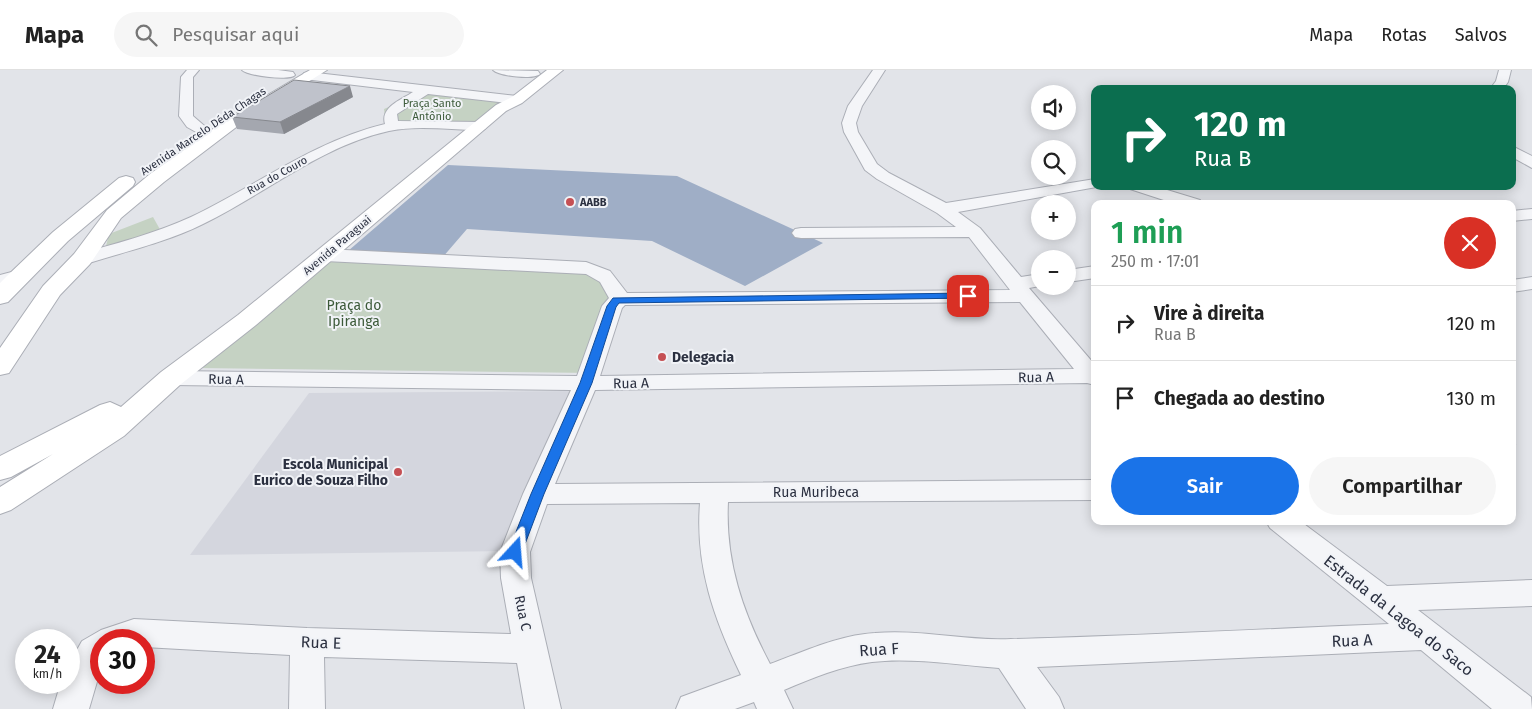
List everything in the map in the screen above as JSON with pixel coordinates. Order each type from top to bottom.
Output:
[{"type":"main road","name":"Avenida Paraguai","points":[[0,502],[114,428],[171,378],[247,320],[507,103],[556,70]]},
{"type":"main road","name":"Avenida Paraguai","points":[[507,103],[536,72]]},
{"type":"main road","name":"Avenida Marcelo Déda Chagas","points":[[0,297],[19,276],[80,220],[167,152],[201,129],[304,73]]},
{"type":"main road","name":"Avenida Marcelo Déda Chagas","points":[[4,357],[51,291],[82,259],[114,214],[157,178],[304,73]]},
{"type":"main road","name":"Avenida Paraguai","points":[[0,469],[171,378]]},
{"type":"street","points":[[193,70],[187,77],[186,116],[192,124],[201,129]]},
{"type":"street","points":[[248,70],[304,73],[507,103]]},
{"type":"street","points":[[499,70],[536,72]]},
{"type":"street","points":[[879,70],[852,111],[848,123],[865,157],[877,172],[943,209],[974,232],[1021,290],[1084,354],[1091,370]]},
{"type":"street","points":[[1499,85],[1505,70]]},
{"type":"street","points":[[393,126],[390,117],[391,112],[422,91]]},
{"type":"street","name":"Rua do Couro","points":[[82,259],[140,242],[188,225],[327,147],[393,126],[480,126]]},
{"type":"street","points":[[1516,152],[1532,162]]},
{"type":"street","points":[[943,209],[1091,185]]},
{"type":"street","points":[[1149,190],[1181,200]]},
{"type":"street","points":[[1516,216],[1532,214]]},
{"type":"street","points":[[802,233],[974,232]]},
{"type":"street","points":[[325,255],[586,268],[597,270],[605,275],[620,299],[1021,290],[1031,285]]},
{"type":"street","points":[[1076,275],[1091,273]]},
{"type":"street","points":[[0,281],[19,276]]},
{"type":"street","points":[[1516,285],[1532,283]]},
{"type":"street","name":"Rua C","points":[[543,709],[516,578],[515,552],[537,494],[586,383],[612,306],[620,299]]},
{"type":"street","name":"Rua A","points":[[171,378],[586,383],[1091,377]]},
{"type":"street","name":"Rua Muribeca","points":[[537,494],[1091,490]]},
{"type":"street","points":[[715,493],[713,537],[720,583],[730,616],[769,696]]},
{"type":"street","name":"Estrada da Lagoa do Saco","points":[[1285,525],[1518,709]]},
{"type":"street","points":[[1381,599],[1532,593]]},
{"type":"street","name":"Rua E","points":[[155,634],[307,642],[530,648]]},
{"type":"street","name":"Rua A","points":[[1008,654],[1427,636]]},
{"type":"street","points":[[307,642],[307,709]]},
{"type":"street","name":"Rua F","points":[[694,709],[769,696],[824,660],[873,647],[893,646],[1008,654]]},
{"type":"street","points":[[1008,654],[1046,709]]},
{"type":"street","points":[[71,709],[90,662]]},
{"type":"shaded area","name":"Escola Municipal Eurico de Souza Filho","points":[[582,391],[510,551],[190,555],[309,393]]},
{"type":"green space","name":"Praça Santo Antônio","points":[[423,92],[502,100],[480,125],[386,125],[384,109]]},
{"type":"green space","points":[[153,217],[162,233],[105,250],[109,234]]},
{"type":"green space","name":"Praça do Ipiranga","points":[[335,256],[602,272],[619,297],[594,373],[199,368]]},
{"type":"water","name":"AABB","points":[[448,165],[677,176],[823,243],[745,286],[652,241],[467,229],[442,258],[348,251]]},
{"type":"building","points":[[294,80],[350,86],[280,122],[232,117]]},
{"type":"place","name":"AABB","points":[[570,202]]},
{"type":"place","name":"Delegacia","points":[[662,357]]},
{"type":"place","name":"Escola Municipal Eurico de Souza Filho","points":[[398,472]]},
{"type":"route","points":[[515,552],[537,494],[586,383],[612,306],[617,300],[968,296]]}]
